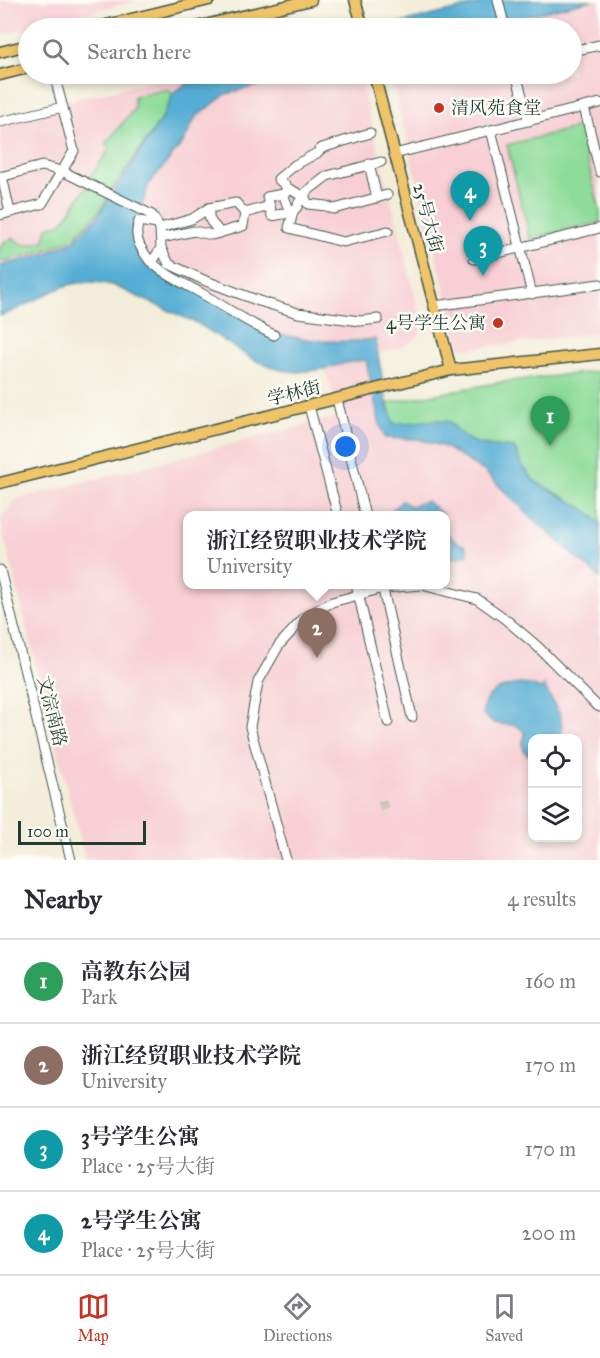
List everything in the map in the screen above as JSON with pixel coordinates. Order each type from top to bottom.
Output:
[{"type":"main road","points":[[135,18],[209,0]]},
{"type":"main road","points":[[234,18],[311,0]]},
{"type":"main road","points":[[355,0],[360,18]]},
{"type":"main road","points":[[0,52],[18,48]]},
{"type":"main road","points":[[0,75],[18,70]]},
{"type":"main road","name":"25号大街","points":[[377,84],[451,370]]},
{"type":"main road","name":"学林街","points":[[0,483],[451,370],[600,354]]},
{"type":"street","points":[[498,0],[502,18]]},
{"type":"street","points":[[582,49],[600,45]]},
{"type":"street","points":[[0,214],[42,204],[74,151],[57,84]]},
{"type":"street","points":[[519,84],[529,121]]},
{"type":"street","points":[[394,153],[600,103]]},
{"type":"street","points":[[0,122],[63,107]]},
{"type":"street","points":[[584,107],[600,172]]},
{"type":"street","points":[[491,130],[532,294]]},
{"type":"street","points":[[370,133],[322,148],[278,179],[286,192],[292,212],[289,228],[343,242],[388,231]]},
{"type":"street","points":[[381,162],[327,176],[305,194],[305,198],[298,202],[297,208],[292,212],[272,216],[267,197],[292,190],[305,198],[308,204],[334,209],[387,195]]},
{"type":"street","points":[[369,164],[377,198]]},
{"type":"street","points":[[10,212],[1,177],[42,166],[62,171],[105,192],[156,222],[169,264],[206,281],[298,313],[360,321],[378,319]]},
{"type":"street","points":[[245,213],[236,203],[209,208],[192,219],[139,221],[136,228],[136,239],[142,251],[162,272],[274,335]]},
{"type":"street","points":[[245,213],[270,206]]},
{"type":"street","points":[[209,208],[210,223],[220,233]]},
{"type":"street","points":[[150,261],[154,259],[161,243],[194,231],[212,235],[243,226],[245,213]]},
{"type":"street","points":[[474,259],[600,228]]},
{"type":"street","points":[[434,306],[600,284]]},
{"type":"street","points":[[337,399],[364,511]]},
{"type":"street","points":[[309,406],[337,511]]},
{"type":"street","name":"文淙南路","points":[[0,570],[71,860]]},
{"type":"street","points":[[384,589],[412,717]]},
{"type":"street","points":[[438,589],[477,599],[504,618],[537,646],[600,707]]},
{"type":"street","points":[[286,860],[250,727],[258,682],[279,645],[305,617],[357,590],[388,722]]},
{"type":"shaded area","points":[[0,0],[140,0],[68,18],[18,18],[18,30],[0,35]]},
{"type":"shaded area","points":[[600,0],[600,333],[465,349],[459,345],[393,84],[582,84],[582,18],[518,18]]},
{"type":"shaded area","points":[[142,84],[362,84],[423,327],[416,339],[400,348],[321,366],[128,266],[0,296],[0,116]]},
{"type":"shaded area","points":[[367,360],[379,421],[385,438],[418,439],[445,447],[484,471],[533,519],[600,578],[600,860],[85,860],[0,521],[14,500],[341,416],[324,369]]},
{"type":"green space","points":[[169,89],[173,96],[162,118],[111,191],[88,180],[109,150],[106,143],[134,109],[134,96]]},
{"type":"green space","points":[[579,127],[600,211],[600,222],[530,239],[507,145]]},
{"type":"green space","points":[[87,186],[109,196],[100,210],[75,237],[46,250],[0,262],[2,243],[13,238],[24,245],[44,241],[47,227],[62,223]]},
{"type":"green space","points":[[600,371],[600,524],[579,506],[534,481],[514,448],[471,441],[450,422],[437,420],[394,425],[387,403],[502,382]]},
{"type":"water","points":[[495,0],[592,0],[518,18],[422,18]]},
{"type":"water","points":[[187,84],[264,84],[226,94],[195,118],[184,141],[149,184],[132,229],[136,251],[145,263],[271,332],[323,341],[375,339],[387,403],[394,424],[437,420],[450,422],[471,441],[514,448],[534,481],[579,506],[600,524],[600,578],[533,519],[484,471],[445,447],[418,439],[385,438],[379,421],[366,360],[324,369],[298,372],[281,370],[254,360],[199,324],[112,285],[95,282],[66,286],[0,316],[0,266],[47,253],[75,240],[98,216],[162,118],[175,91]]},
{"type":"water","points":[[402,501],[410,506],[427,501],[438,511],[392,511]]},
{"type":"water","points":[[450,536],[456,542],[466,546],[468,554],[450,559]]},
{"type":"water","points":[[520,684],[542,689],[544,686],[561,717],[561,734],[528,734],[528,755],[523,745],[525,735],[519,727],[495,723],[483,714],[486,700],[490,695],[506,686]]},
{"type":"tunnel","points":[[382,801],[385,811]]},
{"type":"place","name":"清风苑食堂","points":[[439,108]]},
{"type":"place","name":"2号学生公寓","points":[[470,221]]},
{"type":"place","name":"3号学生公寓","points":[[483,276]]},
{"type":"place","name":"4号学生公寓","points":[[498,323]]},
{"type":"place","name":"高教东公园","points":[[550,446]]},
{"type":"place","name":"浙江经贸职业技术学院","points":[[317,658]]}]
